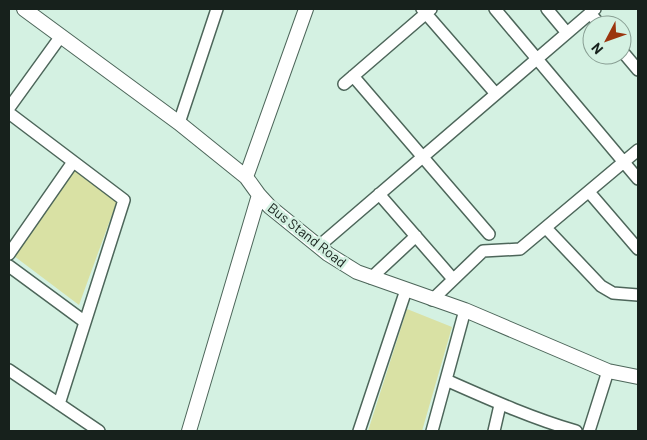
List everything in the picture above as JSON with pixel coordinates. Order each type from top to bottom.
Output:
[{"type":"street","name":"Bus Stand Road","points":[[24,9],[179,123],[246,177],[270,207],[319,246],[357,272],[464,310],[608,371],[638,377]]},
{"type":"street","points":[[246,177],[306,9]]},
{"type":"street","points":[[495,9],[638,179]]},
{"type":"street","points":[[547,9],[567,33]]},
{"type":"street","points":[[179,123],[214,10]]},
{"type":"street","points":[[489,234],[422,158],[348,80],[426,10],[496,94]]},
{"type":"street","points":[[319,246],[593,11]]},
{"type":"street","points":[[9,108],[61,36]]},
{"type":"street","points":[[9,114],[124,200],[59,404]]},
{"type":"street","points":[[432,300],[483,251],[520,249],[638,150]]},
{"type":"street","points":[[9,254],[73,162]]},
{"type":"street","points":[[589,192],[638,249]]},
{"type":"street","points":[[379,194],[453,279]]},
{"type":"street","points":[[189,431],[259,195]]},
{"type":"street","points":[[546,228],[601,286],[613,293],[638,295]]},
{"type":"street","points":[[371,278],[416,236]]},
{"type":"street","points":[[9,266],[85,322]]},
{"type":"street","points":[[359,431],[406,290]]},
{"type":"street","points":[[432,431],[464,310]]},
{"type":"street","points":[[9,370],[99,431]]},
{"type":"street","points":[[589,431],[608,371]]},
{"type":"street","points":[[446,380],[558,429],[576,431]]},
{"type":"street","points":[[494,431],[500,405]]},
{"type":"green space","points":[[72,167],[117,201],[79,305],[14,256]]},
{"type":"green space","points":[[407,309],[452,327],[422,431],[368,431]]}]
